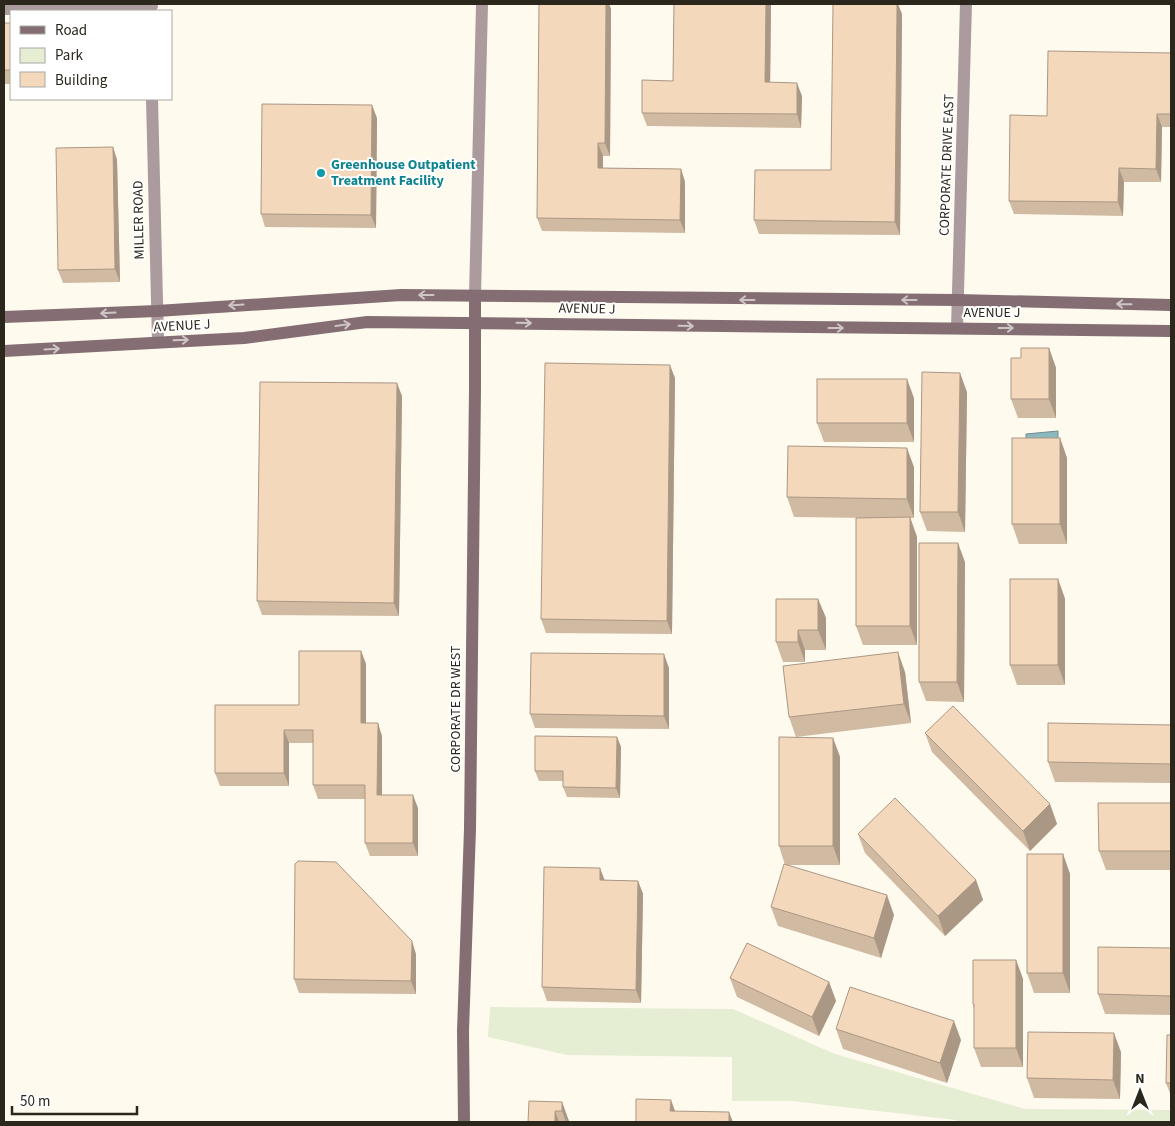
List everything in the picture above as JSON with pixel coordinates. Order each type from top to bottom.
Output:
[{"type":"street","points":[[474,296],[482,4]]},
{"type":"street","name":"CORPORATE DRIVE EAST","points":[[957,328],[966,4]]},
{"type":"street","points":[[4,10],[152,7]]},
{"type":"street","name":"MILLER ROAD","points":[[152,100],[158,341]]},
{"type":"street","name":"AVENUE J","points":[[4,317],[156,311],[401,295],[958,300],[1171,305]]},
{"type":"street","name":"CORPORATE DR WEST","points":[[464,1122],[463,1031],[470,829],[474,296]]},
{"type":"street","name":"AVENUE J","points":[[4,351],[158,341],[244,338],[367,322],[1171,331]]},
{"type":"green space","points":[[490,1007],[733,1009],[835,1054],[1025,1109],[1171,1110],[1171,1122],[956,1122],[956,1120],[792,1101],[732,1101],[732,1057],[567,1055],[488,1037]]},
{"type":"water","points":[[1058,431],[1058,440],[1026,441],[1026,434]]},
{"type":"building","points":[[539,4],[606,4],[605,143],[598,143],[598,168],[681,169],[680,220],[537,218]]},
{"type":"building","points":[[674,4],[766,4],[765,82],[797,83],[797,114],[642,113],[642,80],[673,81]]},
{"type":"building","points":[[833,4],[897,4],[895,222],[754,220],[755,170],[831,170]]},
{"type":"building","points":[[4,23],[10,23],[10,70],[4,70]]},
{"type":"building","points":[[1048,51],[1171,53],[1171,114],[1157,114],[1156,169],[1119,168],[1118,202],[1009,201],[1010,115],[1047,116]]},
{"type":"building","name":"Greenhouse Outpatient Treatment Facility","points":[[262,104],[372,105],[371,215],[261,214]]},
{"type":"building","points":[[113,147],[115,269],[58,270],[56,148]]},
{"type":"building","points":[[1021,348],[1049,348],[1049,399],[1011,399],[1011,358],[1021,358]]},
{"type":"building","points":[[545,363],[670,365],[667,621],[541,619]]},
{"type":"building","points":[[922,372],[960,373],[958,512],[920,512]]},
{"type":"building","points":[[817,379],[907,379],[907,423],[817,423]]},
{"type":"building","points":[[260,382],[397,383],[394,603],[257,601]]},
{"type":"building","points":[[1012,438],[1060,438],[1060,524],[1012,524]]},
{"type":"building","points":[[788,446],[907,448],[907,499],[787,497]]},
{"type":"building","points":[[910,517],[910,626],[856,626],[856,518]]},
{"type":"building","points":[[919,543],[958,543],[957,682],[919,682]]},
{"type":"building","points":[[1010,579],[1058,579],[1058,665],[1010,665]]},
{"type":"building","points":[[776,599],[818,599],[818,630],[798,630],[798,642],[776,642]]},
{"type":"building","points":[[299,651],[361,651],[361,723],[378,723],[377,795],[413,795],[413,843],[365,843],[365,785],[313,785],[313,730],[284,730],[284,773],[215,773],[215,705],[299,705]]},
{"type":"building","points":[[898,652],[904,704],[789,717],[783,666]]},
{"type":"building","points":[[531,653],[664,654],[664,716],[530,714]]},
{"type":"building","points":[[953,706],[1050,804],[1023,831],[925,733]]},
{"type":"building","points":[[1048,723],[1171,725],[1171,764],[1048,762]]},
{"type":"building","points":[[535,736],[617,737],[616,788],[563,787],[563,771],[535,771]]},
{"type":"building","points":[[779,737],[833,738],[833,846],[779,846]]},
{"type":"building","points":[[895,798],[976,880],[938,916],[858,834]]},
{"type":"building","points":[[1098,803],[1171,803],[1171,851],[1099,851]]},
{"type":"building","points":[[1027,854],[1063,854],[1063,973],[1027,973]]},
{"type":"building","points":[[298,861],[336,862],[412,941],[411,981],[294,979],[295,864]]},
{"type":"building","points":[[784,864],[887,895],[874,938],[771,907]]},
{"type":"building","points":[[544,867],[600,868],[600,880],[638,881],[636,990],[542,987]]},
{"type":"building","points":[[747,943],[829,982],[812,1017],[730,978]]},
{"type":"building","points":[[1098,947],[1171,948],[1171,996],[1098,994]]},
{"type":"building","points":[[973,960],[1016,960],[1016,1048],[974,1048]]},
{"type":"building","points":[[850,987],[954,1021],[940,1063],[836,1029]]},
{"type":"building","points":[[1028,1032],[1114,1033],[1113,1080],[1027,1078]]},
{"type":"building","points":[[1167,1035],[1171,1035],[1171,1083],[1166,1083]]},
{"type":"building","points":[[636,1099],[671,1100],[670,1111],[729,1112],[729,1122],[636,1122]]},
{"type":"building","points":[[529,1101],[562,1102],[562,1111],[555,1111],[555,1122],[528,1122]]},
{"type":"place","name":"Greenhouse Outpatient Treatment Facility","points":[[321,173]]}]
